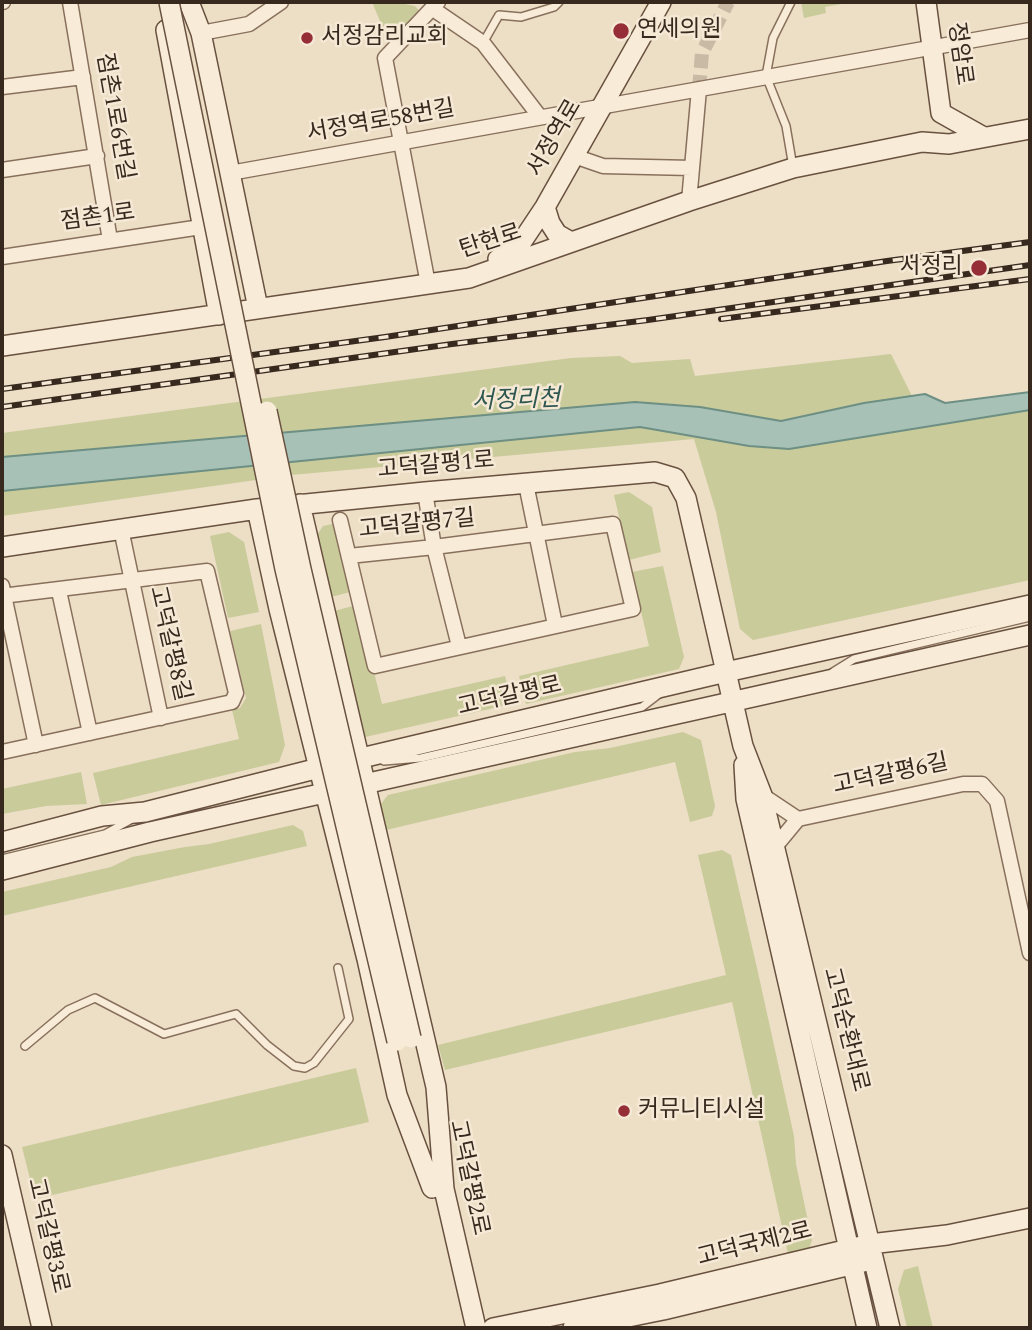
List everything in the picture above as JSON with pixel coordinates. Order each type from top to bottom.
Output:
[{"type":"street","name":"점촌1로6번길","points":[[70,2],[110,240]]},
{"type":"street","points":[[160,2],[219,315]]},
{"type":"street","points":[[169,2],[285,569],[404,1039]]},
{"type":"street","points":[[181,2],[404,1039]]},
{"type":"street","points":[[189,2],[201,33],[258,309]]},
{"type":"street","points":[[201,33],[249,24],[281,2]]},
{"type":"street","name":"서정역로","points":[[469,278],[519,246],[545,207],[661,2]]},
{"type":"street","name":"정암로","points":[[926,2],[941,114]]},
{"type":"street","points":[[428,284],[385,58],[436,5],[483,43],[540,117]]},
{"type":"street","name":"서정역로58번길","points":[[230,173],[1030,30]]},
{"type":"street","points":[[2,87],[83,77]]},
{"type":"street","points":[[689,201],[699,89]]},
{"type":"street","points":[[922,142],[941,114],[962,132],[982,136],[1030,129]]},
{"type":"street","name":"탄현로","points":[[2,346],[469,278],[689,201],[793,168],[922,142],[939,144],[962,132]]},
{"type":"street","points":[[2,170],[97,156]]},
{"type":"street","points":[[574,156],[603,166],[692,168]]},
{"type":"street","points":[[545,207],[557,234],[570,242]]},
{"type":"street","name":"점촌1로","points":[[2,257],[201,228]]},
{"type":"street","name":"고덕갈평1로","points":[[2,547],[300,504],[655,472],[675,478],[686,498],[726,672]]},
{"type":"street","points":[[526,484],[555,625]]},
{"type":"street","points":[[425,492],[434,547],[459,646]]},
{"type":"street","points":[[300,504],[436,1087],[438,1189]]},
{"type":"street","points":[[257,509],[279,609],[367,959],[397,1095],[438,1189]]},
{"type":"street","points":[[340,520],[349,556]]},
{"type":"street","name":"고덕갈평7길","points":[[613,524],[633,609],[375,666],[349,556],[434,547],[613,524]]},
{"type":"street","name":"고덕갈평8길","points":[[121,529],[161,718]]},
{"type":"street","name":"고덕갈평8길","points":[[2,592],[59,590],[207,571],[236,693],[232,702],[2,752]]},
{"type":"street","points":[[59,590],[90,733]]},
{"type":"street","points":[[2,592],[36,745]]},
{"type":"street","points":[[279,609],[321,599]]},
{"type":"street","name":"고덕갈평로","points":[[2,842],[102,816],[145,812],[726,672],[1030,608]]},
{"type":"street","points":[[2,870],[150,832],[1030,635]]},
{"type":"street","name":"고덕순환대로","points":[[726,672],[743,746],[762,795],[890,1328]]},
{"type":"street","name":"고덕순환대로","points":[[743,746],[746,799],[867,1328]]},
{"type":"street","name":"고덕갈평6길","points":[[798,819],[963,784],[982,784],[997,801],[1030,953]]},
{"type":"street","points":[[762,795],[798,819],[774,848]]},
{"type":"street","name":"고덕갈평2로","points":[[404,1039],[438,1189],[464,1328]]},
{"type":"street","name":"고덕갈평3로","points":[[2,1155],[8,1210],[42,1328]]},
{"type":"street","name":"고덕갈평2로","points":[[438,1189],[476,1328]]},
{"type":"street","name":"고덕국제2로","points":[[573,1328],[661,1302],[850,1256],[1030,1218]]},
{"type":"street","name":"고덕국제2로","points":[[492,1328],[661,1302]]},
{"type":"lane","points":[[483,43],[499,15],[521,17],[554,7],[559,2]]},
{"type":"lane","points":[[791,2],[773,38],[766,76],[786,126],[793,168]]},
{"type":"lane","points":[[818,681],[854,659],[1030,608]]},
{"type":"lane","points":[[2,859],[105,834],[145,812]]},
{"type":"lane","points":[[25,1045],[68,1010],[95,998],[164,1034],[236,1014],[267,1045],[294,1066],[305,1068],[314,1063],[349,1019],[338,968]]},
{"type":"green space","points":[[372,2],[395,2],[415,6],[423,15],[391,47]]},
{"type":"green space","points":[[801,2],[847,3],[825,7],[826,13],[804,18]]},
{"type":"green space","points":[[891,354],[923,418],[1030,398],[1030,580],[753,640],[740,629],[716,512],[694,439],[291,475],[2,516],[2,433],[571,358],[620,356],[632,363],[690,359],[695,376]]},
{"type":"green space","points":[[629,492],[652,507],[661,552],[629,560],[614,495]]},
{"type":"green space","points":[[337,523],[354,591],[331,597],[317,535],[323,526]]},
{"type":"green space","points":[[229,532],[244,542],[259,612],[228,618],[210,536]]},
{"type":"green space","points":[[663,566],[684,657],[679,669],[526,704],[519,676],[649,646],[632,572]]},
{"type":"green space","points":[[357,605],[382,704],[505,676],[512,704],[365,737],[334,611]]},
{"type":"green space","points":[[261,624],[285,745],[279,762],[101,805],[93,773],[239,739],[232,710],[240,708],[246,698],[230,631]]},
{"type":"green space","points":[[683,732],[701,740],[715,806],[712,816],[690,822],[675,762],[386,830],[380,805],[388,795],[575,752],[610,748]]},
{"type":"green space","points":[[81,772],[87,804],[46,806],[2,814],[2,789]]},
{"type":"green space","points":[[293,825],[303,831],[307,846],[2,916],[2,892],[111,867],[132,857],[209,844]]},
{"type":"green space","points":[[722,850],[731,855],[794,1136],[796,1164],[812,1240],[809,1249],[788,1254],[732,1002],[445,1070],[438,1045],[726,975],[698,855]]},
{"type":"green space","points":[[356,1068],[369,1122],[35,1199],[22,1147]]},
{"type":"green space","points":[[918,1266],[933,1328],[907,1328],[898,1289],[904,1270]]},
{"type":"shaded area","points":[[1030,392],[1030,410],[789,449],[749,446],[640,427],[2,491],[2,457],[635,402],[700,407],[781,421],[864,403],[925,394],[945,403]]},
{"type":"tunnel","points":[[699,89],[702,53],[728,2]]},
{"type":"railway","points":[[2,389],[385,337],[1030,242]]},
{"type":"railway","points":[[2,407],[452,344],[648,320],[1030,265]]},
{"type":"railway","points":[[721,319],[1030,279]]},
{"type":"place","name":"연세의원","points":[[621,31]]},
{"type":"place","name":"서정감리교회","points":[[307,38]]},
{"type":"place","name":"서정리","points":[[979,268]]},
{"type":"place","name":"커뮤니티시설","points":[[624,1111]]},
{"type":"water label","name":"서정리천","points":[[516,402]]}]
